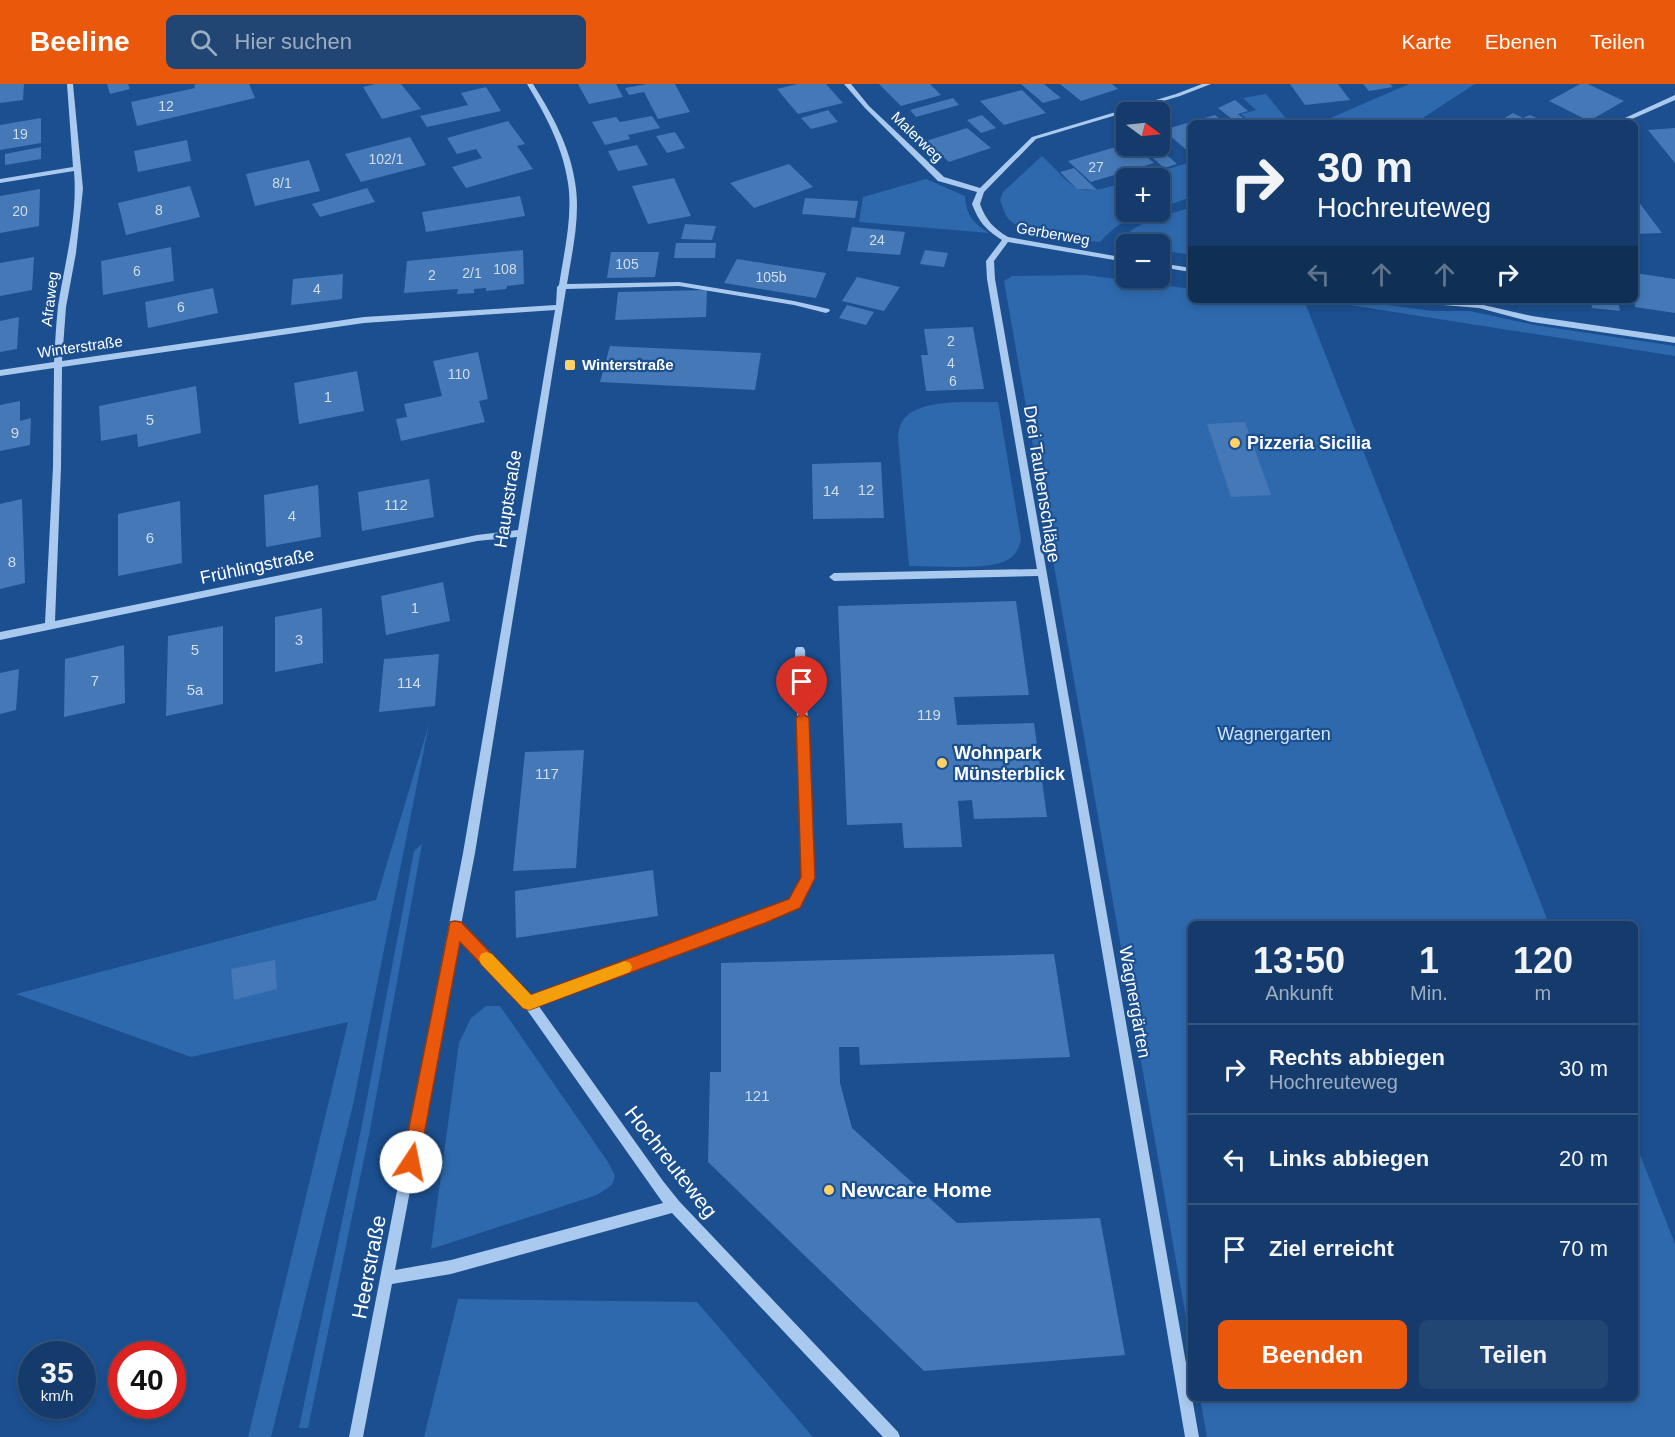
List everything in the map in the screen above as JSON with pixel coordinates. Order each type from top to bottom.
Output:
[{"type":"street","name":"Afraweg","points":[[50,626],[57,467],[58,364],[62,307],[78,200],[78,168],[70,84]]},
{"type":"street","name":"Hauptstraße","points":[[455,927],[571,235],[572,186],[559,139],[530,84]]},
{"type":"street","name":"Malerweg","points":[[847,84],[867,107],[941,179],[981,191]]},
{"type":"street","points":[[981,191],[1034,138],[1186,93],[1208,84]]},
{"type":"street","points":[[1624,120],[1675,98]]},
{"type":"street","points":[[0,181],[78,168]]},
{"type":"street","name":"Gerberweg","points":[[981,191],[976,204],[981,217],[990,229],[1006,238],[1116,258]]},
{"type":"street","name":"Drei Taubenschläge","points":[[834,577],[1042,572],[991,279],[990,261],[1006,238]]},
{"type":"street","points":[[1170,267],[1188,270]]},
{"type":"street","points":[[561,287],[679,284],[794,303],[826,311]]},
{"type":"street","points":[[1479,303],[1532,319],[1675,340]]},
{"type":"street","name":"Winterstraße","points":[[0,373],[364,320],[558,307]]},
{"type":"street","name":"Frühlingstraße","points":[[0,636],[477,538],[521,533]]},
{"type":"street","name":"Wagnergärten","points":[[1042,572],[1192,1437]]},
{"type":"street","points":[[529,1003],[794,903],[808,878],[800,650]]},
{"type":"street","name":"Hochreuteweg","points":[[455,927],[529,1003],[674,1206],[893,1437]]},
{"type":"street","name":"Heerstraße","points":[[356,1437],[455,927]]},
{"type":"street","points":[[388,1278],[452,1267],[674,1206]]},
{"type":"green space","points":[[1409,84],[1475,84],[1420,120],[1326,120]]},
{"type":"green space","points":[[1266,94],[1287,120],[1248,120],[1241,114],[1256,110],[1243,98]]},
{"type":"green space","points":[[1042,156],[1063,178],[1078,188],[1096,190],[1116,185],[1116,222],[1124,222],[1100,242],[1037,233],[1015,224],[1007,217],[1000,200],[1003,192]]},
{"type":"green space","points":[[1188,163],[1188,198],[1170,204],[1170,168]]},
{"type":"green space","points":[[926,179],[965,196],[971,218],[989,233],[859,222],[863,197]]},
{"type":"green space","points":[[1188,208],[1188,255],[1170,252],[1170,234],[1126,234],[1144,223],[1170,222],[1170,214]]},
{"type":"green space","name":"Wagnergarten","points":[[1086,275],[1116,279],[1116,288],[1170,286],[1188,289],[1188,303],[1305,303],[1548,921],[1188,921],[1188,1329],[1004,281],[1012,276]]},
{"type":"green space","points":[[1337,303],[1373,303],[1432,311],[1470,311],[1534,325],[1675,346],[1675,356]]},
{"type":"green space","points":[[998,402],[1021,539],[1017,550],[1009,559],[989,565],[909,566],[898,436],[901,424],[909,414],[919,408],[932,405]]},
{"type":"green space","points":[[429,724],[353,1105],[271,1437],[248,1437],[348,1022],[191,1057],[16,994],[376,900]]},
{"type":"green space","points":[[422,844],[370,1130],[308,1428],[299,1428],[361,1130],[414,851]]},
{"type":"green space","points":[[486,1006],[500,1006],[608,1162],[615,1176],[612,1185],[597,1195],[431,1249],[459,1043],[471,1018]]},
{"type":"green space","points":[[1638,1150],[1675,1244],[1675,1437],[1207,1437],[1201,1401],[1638,1401]]},
{"type":"green space","points":[[458,1299],[697,1302],[813,1437],[424,1437]]},
{"type":"building","points":[[0,84],[24,84],[23,100],[0,103]]},
{"type":"building","points":[[107,84],[128,84],[130,89],[110,94]]},
{"type":"building","points":[[249,84],[255,98],[137,126],[131,102],[195,88],[194,85]]},
{"type":"building","points":[[375,84],[401,84],[421,109],[382,119],[363,87]]},
{"type":"building","points":[[578,84],[616,84],[623,97],[589,104]]},
{"type":"building","points":[[647,84],[675,84],[690,112],[658,119],[644,92],[629,95],[625,88]]},
{"type":"building","points":[[797,84],[826,84],[843,103],[798,114],[777,89]]},
{"type":"building","points":[[879,84],[930,84],[941,95],[901,106]]},
{"type":"building","points":[[1021,84],[1044,84],[1061,98],[1043,103]]},
{"type":"building","points":[[1060,84],[1112,84],[1118,89],[1081,101]]},
{"type":"building","points":[[1290,84],[1338,84],[1350,100],[1305,105]]},
{"type":"building","points":[[1363,84],[1390,84],[1393,87],[1369,91]]},
{"type":"building","points":[[1580,84],[1588,84],[1624,101],[1587,120],[1549,101]]},
{"type":"building","points":[[486,87],[501,111],[427,127],[420,116],[468,105],[461,93]]},
{"type":"building","points":[[1022,90],[1046,113],[1004,125],[980,101]]},
{"type":"building","points":[[953,98],[959,105],[916,117],[910,110]]},
{"type":"building","points":[[1235,100],[1248,111],[1238,114],[1246,120],[1233,120],[1218,108]]},
{"type":"building","points":[[828,110],[838,122],[811,129],[801,118]]},
{"type":"building","points":[[1513,113],[1523,118],[1530,115],[1541,120],[1501,120]]},
{"type":"building","points":[[982,115],[996,128],[981,133],[967,120]]},
{"type":"building","points":[[1215,115],[1221,120],[1198,120]]},
{"type":"building","points":[[652,116],[660,128],[628,135],[630,139],[605,145],[592,122],[616,117],[620,122]]},
{"type":"building","points":[[41,118],[41,143],[0,150],[0,125]]},
{"type":"building","points":[[508,121],[525,144],[517,146],[533,169],[466,188],[452,167],[482,158],[476,149],[457,154],[447,138]]},
{"type":"building","points":[[1188,123],[1188,151],[1170,136],[1170,128]]},
{"type":"building","points":[[967,128],[991,148],[949,162],[926,141]]},
{"type":"building","points":[[1675,128],[1675,163],[1648,130]]},
{"type":"building","points":[[675,132],[685,148],[667,153],[656,136]]},
{"type":"building","points":[[410,137],[426,165],[361,182],[345,154]]},
{"type":"building","points":[[187,140],[191,161],[138,172],[134,151]]},
{"type":"building","points":[[637,145],[648,165],[618,171],[608,151]]},
{"type":"building","points":[[41,147],[41,159],[5,165],[5,154]]},
{"type":"building","points":[[1116,147],[1116,156],[1146,156],[1154,163],[1137,168],[1116,168],[1116,174],[1091,182],[1068,161]]},
{"type":"building","points":[[1151,156],[1168,156],[1177,164],[1164,168]]},
{"type":"building","points":[[309,160],[320,191],[255,206],[246,174]]},
{"type":"building","points":[[789,164],[813,187],[754,208],[730,183]]},
{"type":"building","points":[[1074,168],[1097,190],[1077,189],[1060,172]]},
{"type":"building","points":[[674,178],[691,216],[648,224],[632,186]]},
{"type":"building","points":[[190,186],[200,217],[126,235],[118,203]]},
{"type":"building","points":[[367,188],[375,202],[320,217],[312,204]]},
{"type":"building","points":[[40,189],[39,226],[0,233],[0,196]]},
{"type":"building","points":[[520,196],[525,216],[426,232],[422,212]]},
{"type":"building","points":[[805,198],[858,201],[855,218],[802,214]]},
{"type":"building","points":[[1638,201],[1662,233],[1638,234]]},
{"type":"building","points":[[685,224],[716,226],[712,240],[681,239]]},
{"type":"building","points":[[852,227],[905,232],[900,255],[847,251]]},
{"type":"building","points":[[676,243],[716,243],[715,258],[674,258]]},
{"type":"building","points":[[171,247],[174,281],[103,295],[101,261]]},
{"type":"building","points":[[523,250],[524,284],[486,291],[486,288],[474,289],[474,293],[457,294],[458,289],[404,293],[407,261]]},
{"type":"building","points":[[925,250],[948,253],[944,267],[920,264]]},
{"type":"building","points":[[611,252],[659,252],[655,277],[607,278]]},
{"type":"building","points":[[34,257],[32,290],[0,296],[0,263]]},
{"type":"building","points":[[737,259],[826,273],[816,298],[724,283]]},
{"type":"building","points":[[1638,273],[1675,279],[1675,313],[1635,307],[1635,303],[1638,303]]},
{"type":"building","points":[[343,274],[342,299],[291,305],[293,279]]},
{"type":"building","points":[[857,277],[900,287],[884,311],[842,301]]},
{"type":"building","points":[[213,288],[218,313],[148,328],[145,302]]},
{"type":"building","points":[[707,290],[706,317],[615,320],[618,292]]},
{"type":"building","points":[[1591,303],[1619,303],[1620,311],[1592,308]]},
{"type":"building","points":[[847,305],[874,312],[866,325],[839,318]]},
{"type":"building","points":[[19,317],[17,349],[0,352],[0,321]]},
{"type":"building","points":[[973,327],[984,389],[926,391],[921,355],[928,355],[924,329]]},
{"type":"building","points":[[610,346],[761,353],[755,390],[600,382]]},
{"type":"building","points":[[478,352],[488,399],[479,401],[485,422],[401,441],[396,419],[407,417],[404,404],[442,396],[433,361]]},
{"type":"building","points":[[357,371],[364,411],[299,424],[294,383]]},
{"type":"building","points":[[196,386],[201,433],[138,447],[137,434],[101,441],[99,406]]},
{"type":"building","points":[[20,401],[20,421],[31,418],[30,445],[0,451],[0,405]]},
{"type":"building","points":[[1245,422],[1271,495],[1231,497],[1207,424]]},
{"type":"building","points":[[881,462],[884,518],[813,519],[812,464]]},
{"type":"building","points":[[429,479],[434,517],[362,531],[358,492]]},
{"type":"building","points":[[318,485],[321,537],[266,547],[264,495]]},
{"type":"building","points":[[22,499],[25,583],[0,589],[0,504]]},
{"type":"building","points":[[180,501],[182,563],[118,576],[118,514]]},
{"type":"building","points":[[443,582],[450,621],[386,635],[381,596]]},
{"type":"building","name":"Wohnpark Münsterblick","points":[[1016,601],[1029,695],[954,697],[957,725],[1034,723],[1047,817],[974,819],[972,800],[958,801],[962,847],[904,848],[902,823],[847,825],[838,606]]},
{"type":"building","points":[[322,608],[323,663],[275,672],[275,617]]},
{"type":"building","points":[[223,626],[223,704],[166,716],[168,636]]},
{"type":"building","points":[[124,645],[125,703],[64,717],[65,659]]},
{"type":"building","points":[[439,654],[435,706],[379,712],[384,659]]},
{"type":"building","points":[[19,669],[16,710],[0,714],[0,673]]},
{"type":"building","points":[[584,750],[576,868],[513,871],[525,752]]},
{"type":"building","points":[[653,870],[658,916],[516,938],[515,891]]},
{"type":"building","name":"Newcare Home","points":[[1054,954],[1070,1057],[860,1065],[859,1047],[839,1047],[840,1083],[852,1128],[957,1223],[1100,1218],[1125,1355],[924,1371],[708,1162],[710,1072],[721,1072],[721,963]]},
{"type":"building","points":[[275,960],[277,989],[234,1000],[231,969]]},
{"type":"slow traffic","points":[[486,959],[529,1003],[625,967]]},
{"type":"place","name":"Winterstraße","points":[[570,365]]},
{"type":"place","name":"Pizzeria Sicilia","points":[[1235,443]]},
{"type":"place","name":"Wohnpark Münsterblick","points":[[942,763]]},
{"type":"place","name":"Newcare Home","points":[[829,1190]]},
{"type":"route","points":[[411,1162],[455,927],[529,1003],[794,903],[808,878],[802,718]]}]
